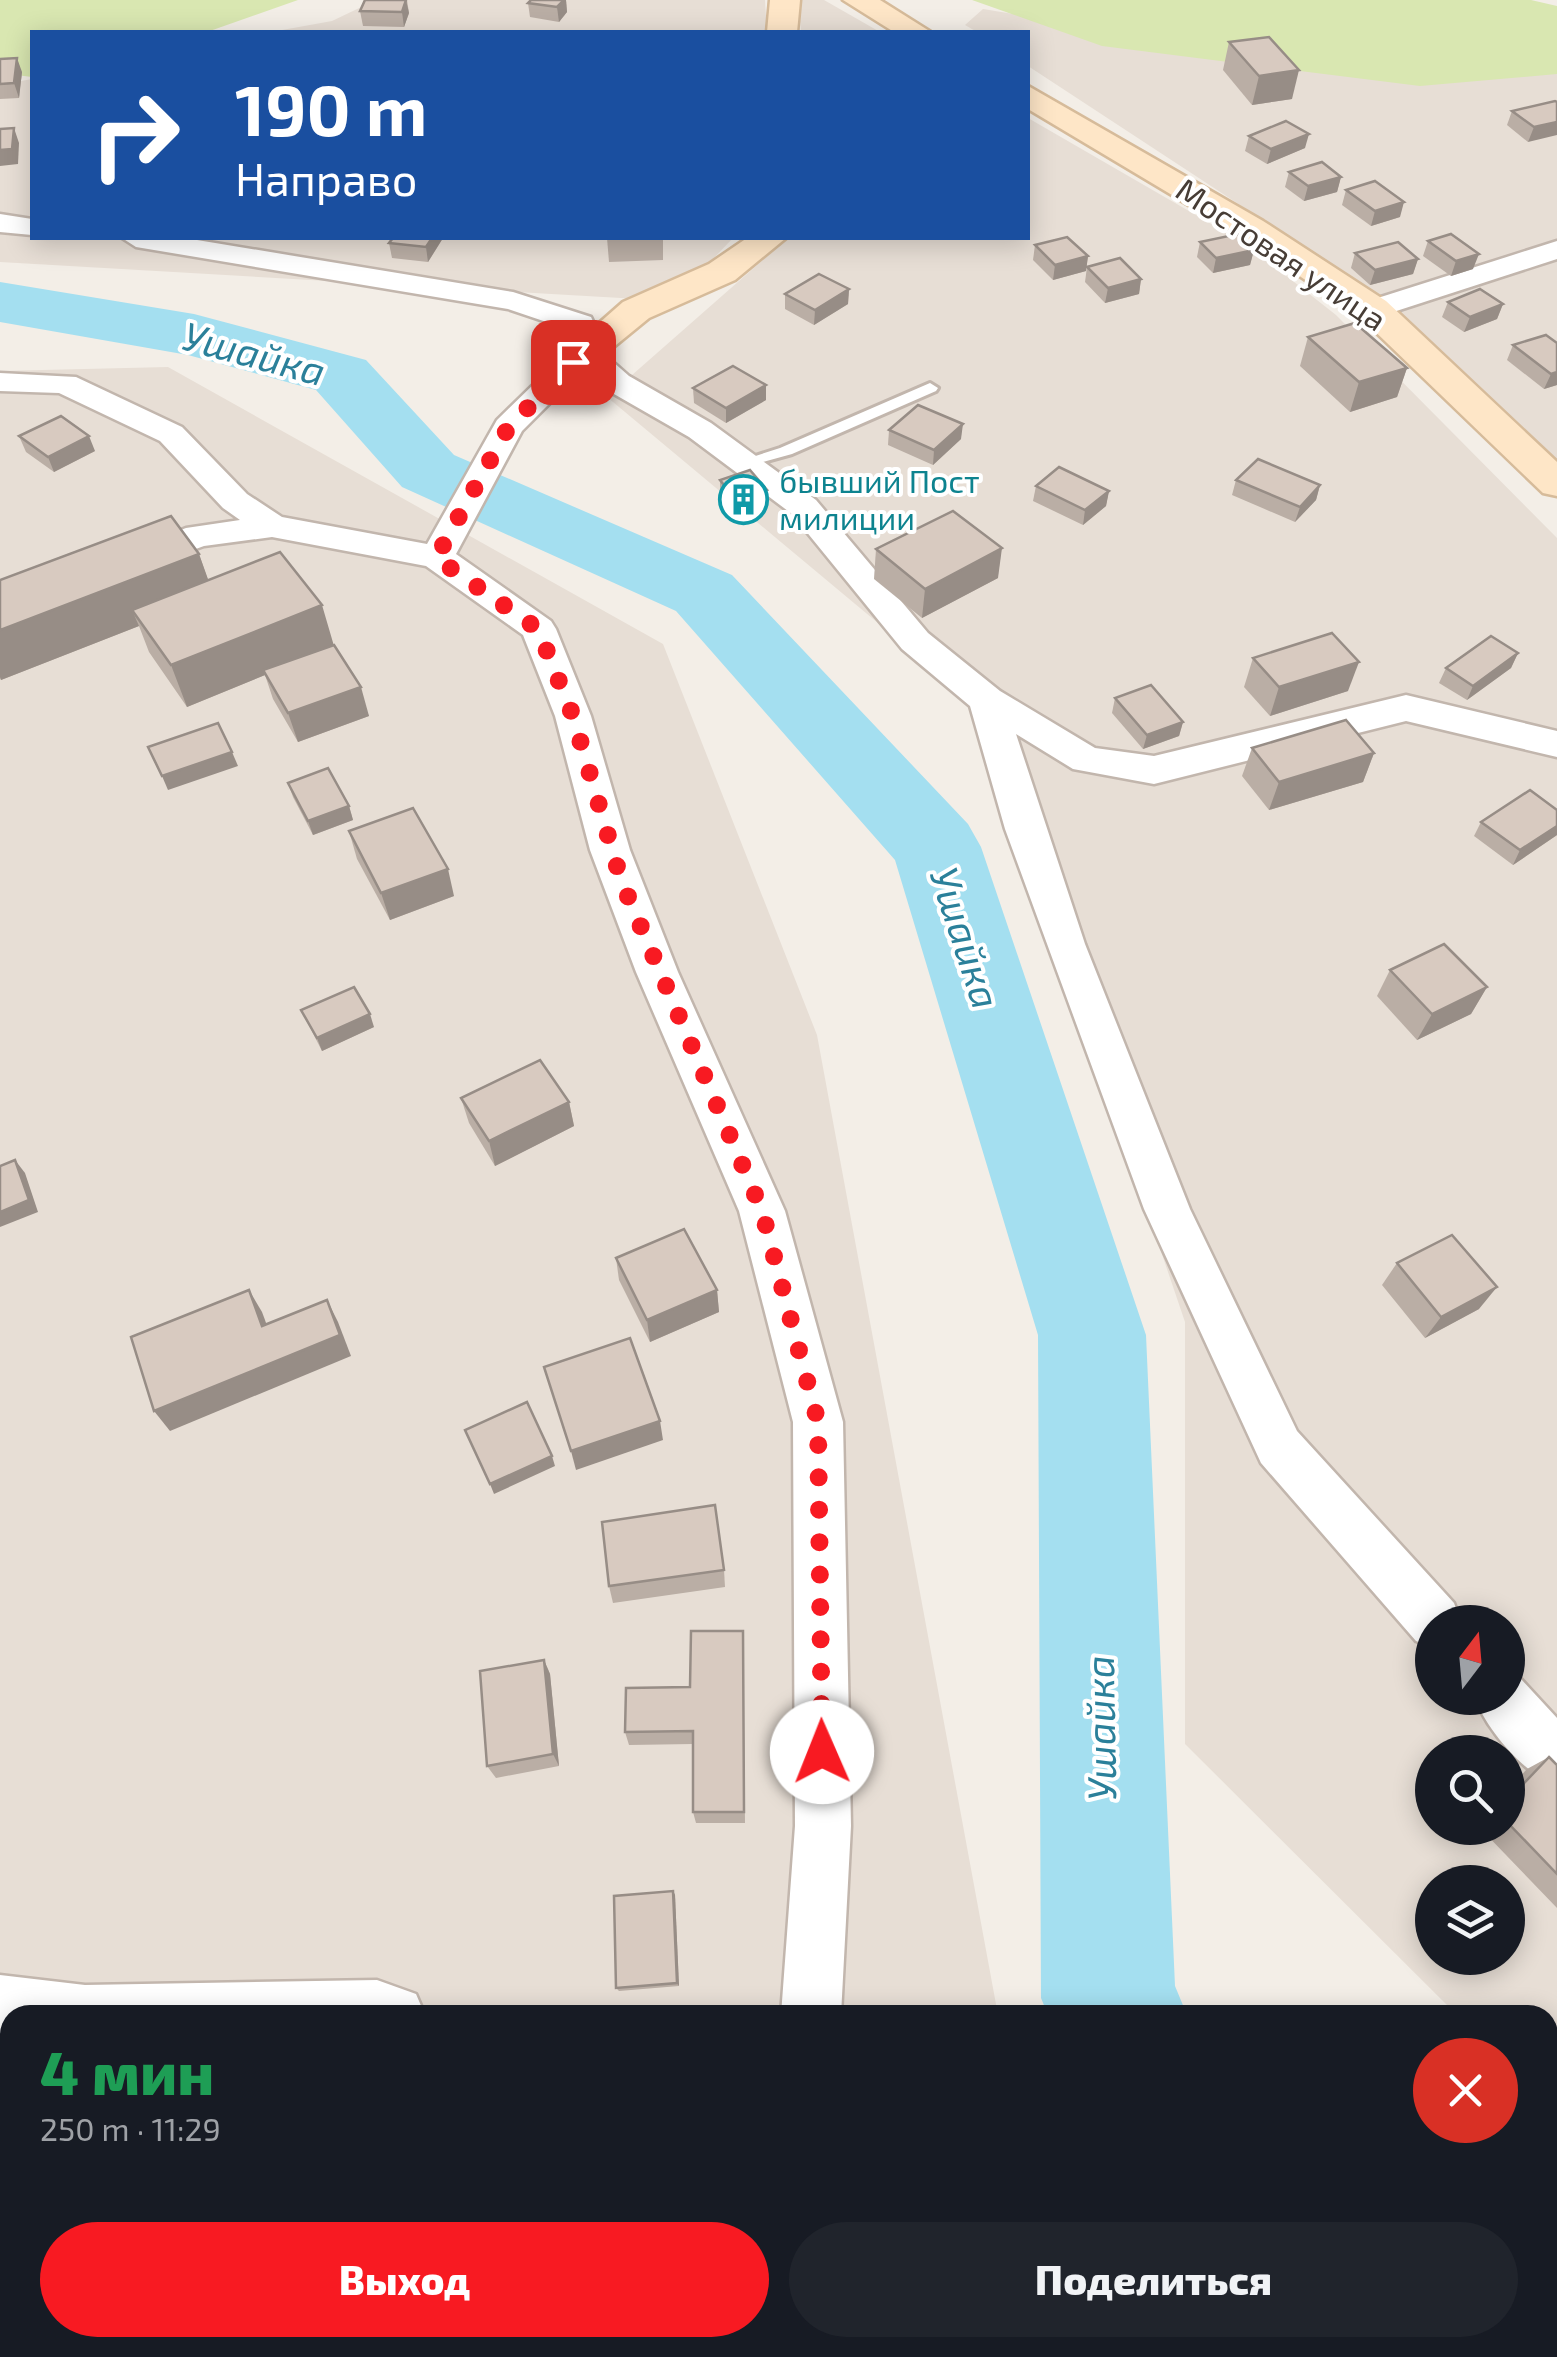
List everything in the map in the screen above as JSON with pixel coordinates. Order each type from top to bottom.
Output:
[{"type":"street","points":[[782,30],[785,0]]},
{"type":"street","points":[[858,0],[912,30]]},
{"type":"street","name":"Мостовая улица","points":[[1030,97],[1252,228],[1373,309],[1557,484]]},
{"type":"street","points":[[0,223],[30,226]]},
{"type":"street","points":[[148,240],[513,301],[580,323],[598,365],[618,382],[700,430],[804,507],[915,641],[987,700],[1086,760],[1154,770],[1406,708],[1557,744]]},
{"type":"street","points":[[441,550],[508,428],[554,378],[636,310],[722,272],[766,240]]},
{"type":"street","points":[[1373,309],[1557,250]]},
{"type":"street","points":[[0,382],[65,384],[171,434],[235,500],[272,526]]},
{"type":"street","points":[[108,570],[198,536],[272,526],[441,550],[538,629],[573,716],[616,868],[656,972],[762,1211],[818,1422],[824,1826],[812,2005]]},
{"type":"street","points":[[987,700],[1030,846],[1166,1208],[1279,1448],[1420,1605]]},
{"type":"street","points":[[1517,1715],[1557,1759]]},
{"type":"lane","points":[[745,462],[786,451],[930,388]]},
{"type":"shaded area","points":[[376,0],[765,0],[767,30],[282,30],[332,21]]},
{"type":"shaded area","points":[[798,0],[824,0],[876,30],[801,30]]},
{"type":"shaded area","points":[[983,9],[1353,69],[1557,64],[1557,465],[1371,291],[1030,67],[1030,30],[974,30],[965,25]]},
{"type":"shaded area","points":[[30,79],[30,240],[731,240],[673,301],[0,262],[0,85]]},
{"type":"shaded area","points":[[1030,119],[1246,244],[1336,315],[1557,538],[1557,2005],[1447,2005],[1417,1975],[1525,1975],[1525,1865],[1415,1865],[1415,1973],[1185,1744],[1185,1322],[975,704],[607,397],[786,240],[1030,240]]},
{"type":"shaded area","points":[[168,367],[663,644],[817,1035],[996,2005],[0,2005],[0,371]]},
{"type":"green space","points":[[0,0],[298,0],[213,30],[30,30],[30,77],[0,73]]},
{"type":"green space","points":[[972,0],[1531,0],[1557,6],[1557,74],[1420,86],[1102,46]]},
{"type":"building","points":[[365,0],[406,0],[402,12],[360,11]]},
{"type":"building","points":[[564,0],[557,7],[528,3]]},
{"type":"building","points":[[1269,37],[1299,70],[1259,76],[1229,42]]},
{"type":"building","points":[[17,58],[14,83],[0,84],[0,59]]},
{"type":"building","points":[[1555,101],[1557,122],[1534,127],[1512,111]]},
{"type":"building","points":[[1286,121],[1309,134],[1271,149],[1249,136]]},
{"type":"building","points":[[14,128],[12,149],[0,150],[0,129]]},
{"type":"building","points":[[1322,162],[1341,177],[1308,186],[1289,172]]},
{"type":"building","points":[[1375,181],[1404,202],[1375,211],[1346,190]]},
{"type":"building","points":[[1238,234],[1254,250],[1216,258],[1200,242]]},
{"type":"building","points":[[1451,234],[1479,254],[1456,261],[1428,241]]},
{"type":"building","points":[[1067,237],[1088,256],[1055,265],[1035,245]]},
{"type":"building","points":[[391,240],[431,240],[426,247],[389,243]]},
{"type":"building","points":[[1398,242],[1418,259],[1375,270],[1355,253]]},
{"type":"building","points":[[1120,258],[1141,279],[1108,288],[1087,267]]},
{"type":"building","points":[[819,274],[849,289],[815,310],[785,294]]},
{"type":"building","points":[[1480,289],[1503,304],[1470,317],[1448,302]]},
{"type":"building","points":[[1355,323],[1407,368],[1359,382],[1308,337]]},
{"type":"building","points":[[1546,335],[1557,343],[1557,372],[1551,374],[1513,345]]},
{"type":"building","points":[[733,366],[766,385],[726,408],[693,388]]},
{"type":"building","points":[[918,405],[963,424],[934,450],[889,430]]},
{"type":"building","points":[[61,416],[89,436],[48,457],[19,436]]},
{"type":"building","points":[[1258,459],[1320,485],[1300,507],[1236,480]]},
{"type":"building","points":[[1059,467],[1109,491],[1085,510],[1036,486]]},
{"type":"building","points":[[750,470],[767,490],[736,500],[720,480]]},
{"type":"building","points":[[953,511],[1002,548],[925,589],[876,549]]},
{"type":"building","points":[[171,516],[199,554],[0,630],[0,580]]},
{"type":"building","points":[[280,552],[322,605],[171,665],[132,610]]},
{"type":"building","points":[[1332,633],[1359,662],[1279,687],[1253,658]]},
{"type":"building","points":[[1491,636],[1518,653],[1473,686],[1446,668]]},
{"type":"building","points":[[334,645],[361,687],[288,713],[263,670]]},
{"type":"building","points":[[1151,685],[1183,722],[1147,735],[1115,698]]},
{"type":"building","points":[[1346,720],[1374,753],[1279,782],[1252,748]]},
{"type":"building","points":[[218,723],[232,752],[162,776],[148,747]]},
{"type":"building","points":[[328,768],[349,806],[308,821],[288,783]]},
{"type":"building","points":[[1530,790],[1557,810],[1557,826],[1520,850],[1481,822]]},
{"type":"building","points":[[413,808],[448,869],[381,893],[349,831]]},
{"type":"building","points":[[1444,944],[1487,987],[1432,1014],[1390,970]]},
{"type":"building","points":[[354,987],[370,1014],[317,1038],[301,1010]]},
{"type":"building","points":[[540,1060],[569,1102],[489,1141],[461,1098]]},
{"type":"building","points":[[15,1160],[29,1200],[0,1212],[0,1166]]},
{"type":"building","points":[[684,1229],[717,1290],[647,1320],[616,1258]]},
{"type":"building","points":[[1452,1235],[1497,1287],[1441,1317],[1397,1263]]},
{"type":"building","points":[[249,1290],[262,1326],[327,1300],[340,1335],[154,1411],[131,1337]]},
{"type":"building","points":[[630,1338],[660,1421],[571,1451],[544,1367]]},
{"type":"building","points":[[527,1402],[552,1456],[490,1484],[465,1430]]},
{"type":"building","points":[[715,1505],[724,1570],[609,1586],[602,1522]]},
{"type":"building","points":[[691,1631],[743,1631],[744,1812],[693,1812],[693,1731],[625,1732],[626,1688],[690,1687]]},
{"type":"building","points":[[544,1660],[553,1754],[487,1766],[480,1671]]},
{"type":"building","points":[[1549,1757],[1557,1765],[1557,1874],[1525,1841],[1525,1782]]},
{"type":"building","points":[[673,1891],[677,1983],[616,1988],[614,1896]]},
{"type":"waterway","name":"Ушайка","points":[[0,302],[194,335],[341,375],[428,471],[704,593],[936,847],[1092,1335],[1108,1998],[1113,2005]]},
{"type":"place","name":"бывший Пост милиции","points":[[744,500]]},
{"type":"route","points":[[573,362],[508,428],[436,558],[538,629],[573,716],[610,850],[656,972],[762,1211],[818,1422],[822,1752]]}]
